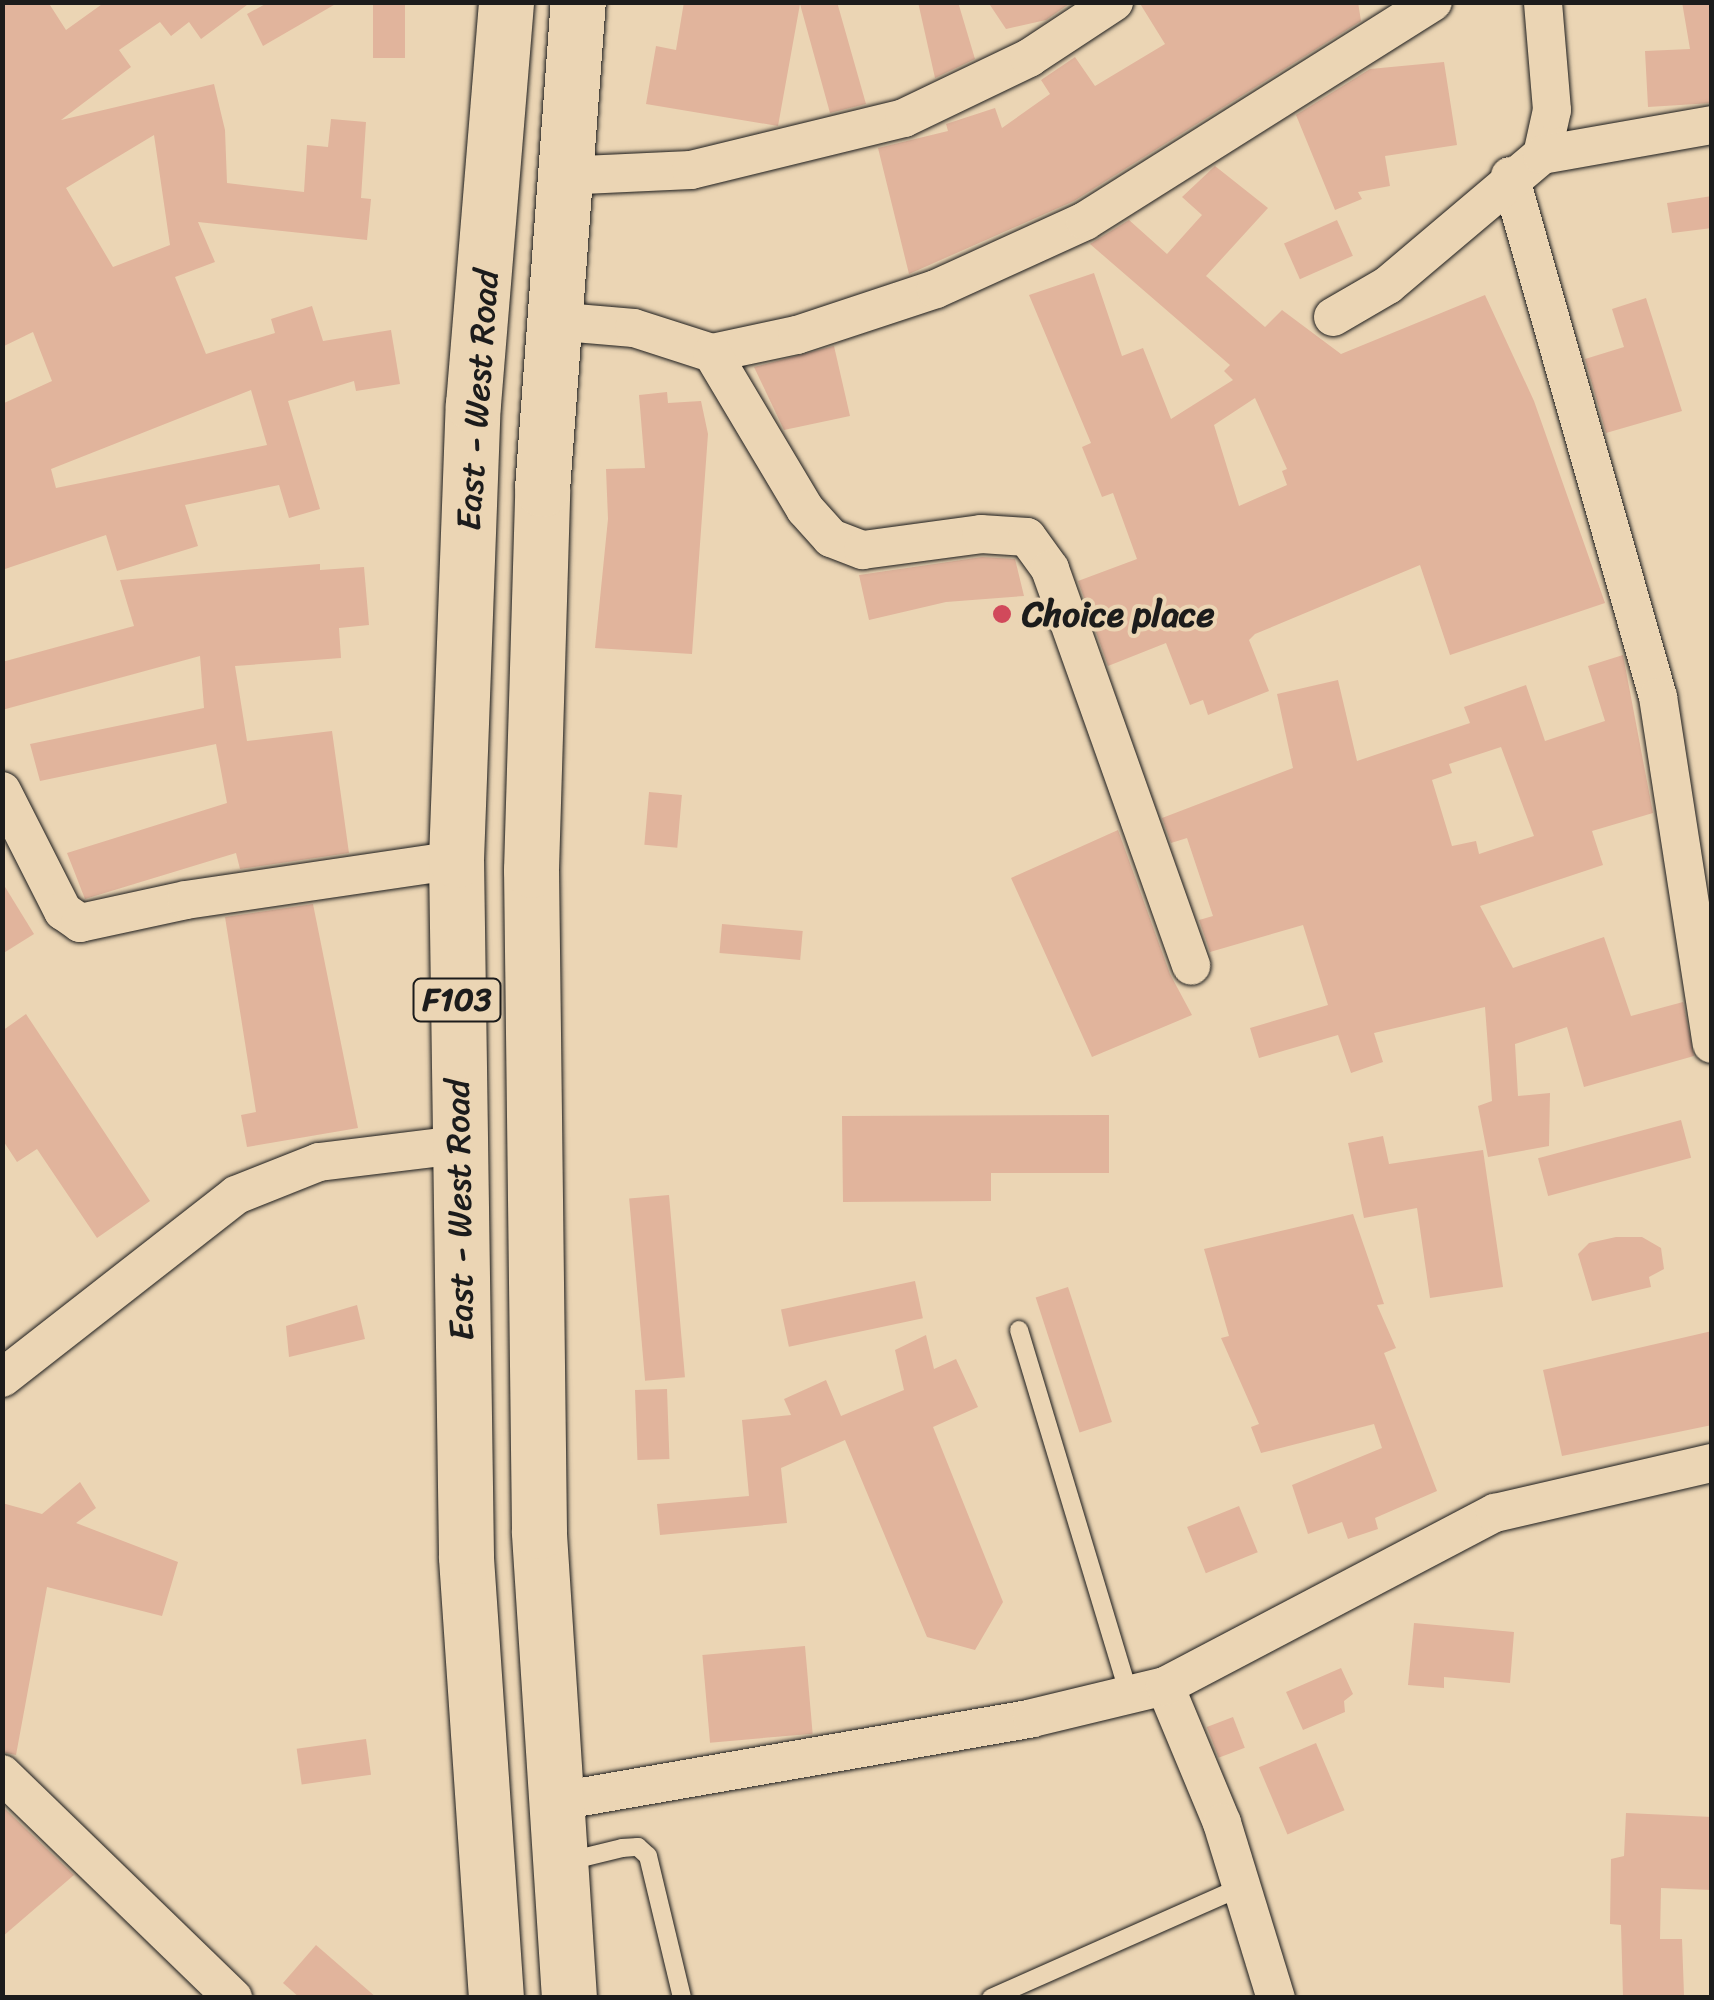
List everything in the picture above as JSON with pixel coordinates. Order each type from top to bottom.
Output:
[{"type":"main road","name":"East - West Road","points":[[496,1998],[466,1556],[457,1144],[456,860],[473,404],[506,2]]},
{"type":"main road","name":"East - West Road","points":[[569,1998],[553,1802],[530,1142],[530,870],[552,321],[578,2]]},
{"type":"street","points":[[562,176],[691,170],[904,118],[1029,58],[1114,2]]},
{"type":"street","points":[[552,321],[634,328],[712,353],[797,336],[936,289],[1085,222],[1433,2]]},
{"type":"street","points":[[1542,155],[1552,110],[1543,2]]},
{"type":"street","points":[[1333,317],[1388,285],[1510,176],[1542,155],[1712,125]]},
{"type":"street","points":[[1510,176],[1658,697],[1712,1044]]},
{"type":"street","points":[[712,353],[805,509],[830,538],[863,550],[980,534],[1027,537],[1050,569],[1191,966]]},
{"type":"street","points":[[2,791],[63,911],[80,923],[186,900],[456,860]]},
{"type":"street","points":[[11,1355],[236,1196],[320,1162],[457,1144]]},
{"type":"street","points":[[553,1802],[994,1725],[1147,1690],[1495,1513],[1712,1463]]},
{"type":"street","points":[[1147,1690],[1242,1888],[1276,1998]]},
{"type":"street","points":[[2,1774],[233,1998]]},
{"type":"lane","points":[[1018,1330],[1147,1690]]},
{"type":"lane","points":[[558,1864],[622,1848],[638,1847],[648,1856],[682,1998]]},
{"type":"lane","points":[[991,1998],[1242,1888]]},
{"type":"building","points":[[2,2],[48,2],[66,30],[105,2],[251,2],[201,39],[189,22],[171,36],[160,22],[119,50],[131,67],[61,120],[214,84],[225,130],[227,183],[304,192],[307,145],[328,147],[331,119],[366,122],[361,198],[371,199],[367,240],[198,222],[215,262],[175,277],[206,354],[275,333],[271,319],[312,306],[323,341],[391,330],[400,384],[356,391],[354,381],[288,401],[320,509],[289,518],[279,485],[185,505],[198,546],[117,571],[106,535],[2,570],[2,404],[52,381],[33,332],[2,347]],"holes":[[[154,135],[170,245],[113,267],[66,188]],[[251,390],[267,445],[56,488],[51,469]]]},
{"type":"building","points":[[269,2],[339,2],[263,46],[247,14]]},
{"type":"building","points":[[373,2],[405,2],[405,58],[373,58]]},
{"type":"building","points":[[684,2],[837,2],[866,104],[830,113],[800,4],[778,126],[646,104],[656,46],[676,50]]},
{"type":"building","points":[[918,2],[958,2],[975,59],[935,78]]},
{"type":"building","points":[[988,2],[1072,2],[1046,20],[1006,29]]},
{"type":"building","points":[[1139,2],[1358,2],[1361,21],[1074,201],[909,274],[878,148],[948,131],[946,124],[995,108],[1002,128],[1050,94],[1041,80],[1075,57],[1095,86],[1165,44]]},
{"type":"building","points":[[1682,2],[1712,2],[1712,103],[1648,107],[1645,51],[1690,49]]},
{"type":"building","points":[[1444,62],[1457,145],[1385,156],[1390,186],[1358,192],[1362,199],[1335,210],[1296,115],[1370,69]]},
{"type":"building","points":[[1215,166],[1268,208],[1206,276],[1265,327],[1282,310],[1341,354],[1485,295],[1534,401],[1605,603],[1450,655],[1420,565],[1255,634],[1249,640],[1269,691],[1208,715],[1203,700],[1190,705],[1166,643],[1108,666],[1078,581],[1137,559],[1113,493],[1102,497],[1082,447],[1091,443],[1029,295],[1094,273],[1122,356],[1143,348],[1171,419],[1233,380],[1224,371],[1230,365],[1090,244],[1129,220],[1167,254],[1202,215],[1182,197]],"holes":[[[1255,398],[1287,469],[1282,471],[1287,485],[1239,506],[1214,425]]]},
{"type":"building","points":[[1712,196],[1712,228],[1672,233],[1667,203]]},
{"type":"building","points":[[1337,220],[1353,256],[1300,279],[1284,244]]},
{"type":"building","points":[[1646,298],[1682,411],[1606,433],[1585,359],[1624,347],[1612,309]]},
{"type":"building","points":[[834,346],[850,416],[784,430],[754,367]]},
{"type":"building","points":[[667,392],[668,403],[701,401],[708,434],[692,654],[595,648],[608,519],[606,469],[645,468],[639,395]]},
{"type":"building","points":[[982,557],[1015,559],[1024,596],[946,602],[869,620],[859,575]]},
{"type":"building","points":[[320,564],[320,570],[364,567],[369,625],[339,628],[341,658],[235,666],[247,741],[332,731],[349,853],[240,869],[236,853],[85,899],[67,853],[227,803],[216,744],[40,781],[30,744],[204,708],[200,656],[2,710],[2,662],[134,626],[120,580]]},
{"type":"building","points":[[1623,655],[1653,813],[1592,831],[1603,865],[1480,906],[1513,968],[1604,937],[1631,1016],[1683,1002],[1694,1056],[1584,1087],[1567,1027],[1515,1044],[1518,1096],[1550,1093],[1549,1146],[1488,1157],[1478,1106],[1492,1101],[1485,1007],[1374,1033],[1383,1062],[1351,1073],[1338,1035],[1259,1058],[1250,1028],[1328,1005],[1303,925],[1210,952],[1199,920],[1213,916],[1187,838],[1171,843],[1162,818],[1293,768],[1277,694],[1338,680],[1357,761],[1470,723],[1464,707],[1526,685],[1545,741],[1605,721],[1588,666]],"holes":[[[1501,747],[1534,836],[1479,854],[1476,841],[1452,846],[1432,780],[1452,773],[1449,764]]]},
{"type":"building","points":[[649,792],[682,795],[677,848],[644,845]]},
{"type":"building","points":[[1118,830],[1170,974],[1192,1015],[1092,1057],[1011,878]]},
{"type":"building","points":[[2,882],[34,934],[2,954]]},
{"type":"building","points":[[313,904],[358,1128],[247,1147],[241,1115],[256,1112],[225,917]]},
{"type":"building","points":[[722,924],[803,931],[800,960],[719,953]]},
{"type":"building","points":[[26,1014],[150,1201],[97,1238],[37,1149],[17,1162],[2,1139],[2,1031]]},
{"type":"building","points":[[1109,1115],[1109,1173],[991,1173],[991,1201],[843,1202],[842,1116]]},
{"type":"building","points":[[1681,1120],[1691,1158],[1548,1196],[1538,1158]]},
{"type":"building","points":[[1383,1136],[1389,1164],[1483,1150],[1503,1287],[1430,1298],[1417,1208],[1364,1218],[1348,1143]]},
{"type":"building","points":[[669,1195],[685,1377],[645,1381],[629,1198]]},
{"type":"building","points":[[1353,1214],[1384,1304],[1377,1305],[1396,1348],[1384,1353],[1437,1491],[1375,1518],[1378,1529],[1348,1539],[1342,1522],[1308,1534],[1292,1485],[1382,1448],[1374,1424],[1261,1453],[1251,1427],[1259,1424],[1221,1338],[1229,1336],[1204,1249]]},
{"type":"building","points":[[1642,1237],[1661,1248],[1664,1269],[1649,1277],[1651,1287],[1592,1301],[1578,1254],[1589,1243]]},
{"type":"building","points":[[915,1281],[923,1318],[789,1347],[781,1309]]},
{"type":"building","points":[[1068,1287],[1112,1422],[1080,1433],[1036,1298]]},
{"type":"building","points":[[357,1305],[365,1339],[289,1357],[286,1326]]},
{"type":"building","points":[[1712,1331],[1712,1425],[1562,1456],[1543,1370]]},
{"type":"building","points":[[926,1335],[934,1369],[956,1359],[978,1407],[933,1427],[1003,1602],[975,1650],[927,1637],[845,1440],[781,1468],[787,1523],[660,1535],[657,1504],[749,1496],[742,1420],[791,1415],[784,1399],[826,1380],[841,1416],[904,1390],[895,1350]]},
{"type":"building","points":[[667,1389],[669,1459],[637,1460],[635,1390]]},
{"type":"building","points":[[80,1482],[96,1508],[76,1523],[178,1562],[162,1616],[47,1587],[16,1755],[2,1752],[2,1503],[42,1514]]},
{"type":"building","points":[[1239,1506],[1258,1552],[1206,1573],[1187,1527]]},
{"type":"building","points":[[1414,1623],[1514,1632],[1510,1683],[1444,1677],[1444,1688],[1408,1685]]},
{"type":"building","points":[[805,1646],[813,1734],[710,1743],[702,1655]]},
{"type":"building","points":[[1341,1668],[1353,1694],[1344,1701],[1345,1712],[1303,1730],[1286,1692]]},
{"type":"building","points":[[1233,1717],[1245,1748],[1219,1758],[1207,1727]]},
{"type":"building","points":[[366,1739],[371,1775],[302,1784],[297,1749]]},
{"type":"building","points":[[1316,1743],[1345,1810],[1287,1834],[1259,1767]]},
{"type":"building","points":[[2,1806],[74,1875],[2,1937]]},
{"type":"building","points":[[1626,1813],[1712,1817],[1712,1890],[1661,1888],[1660,1939],[1682,1939],[1684,1995],[1623,1997],[1621,1925],[1610,1924],[1611,1859],[1624,1856]]},
{"type":"building","points":[[316,1945],[377,1998],[300,1998],[283,1983]]},
{"type":"place","name":"Choice place","points":[[1002,614]]}]
